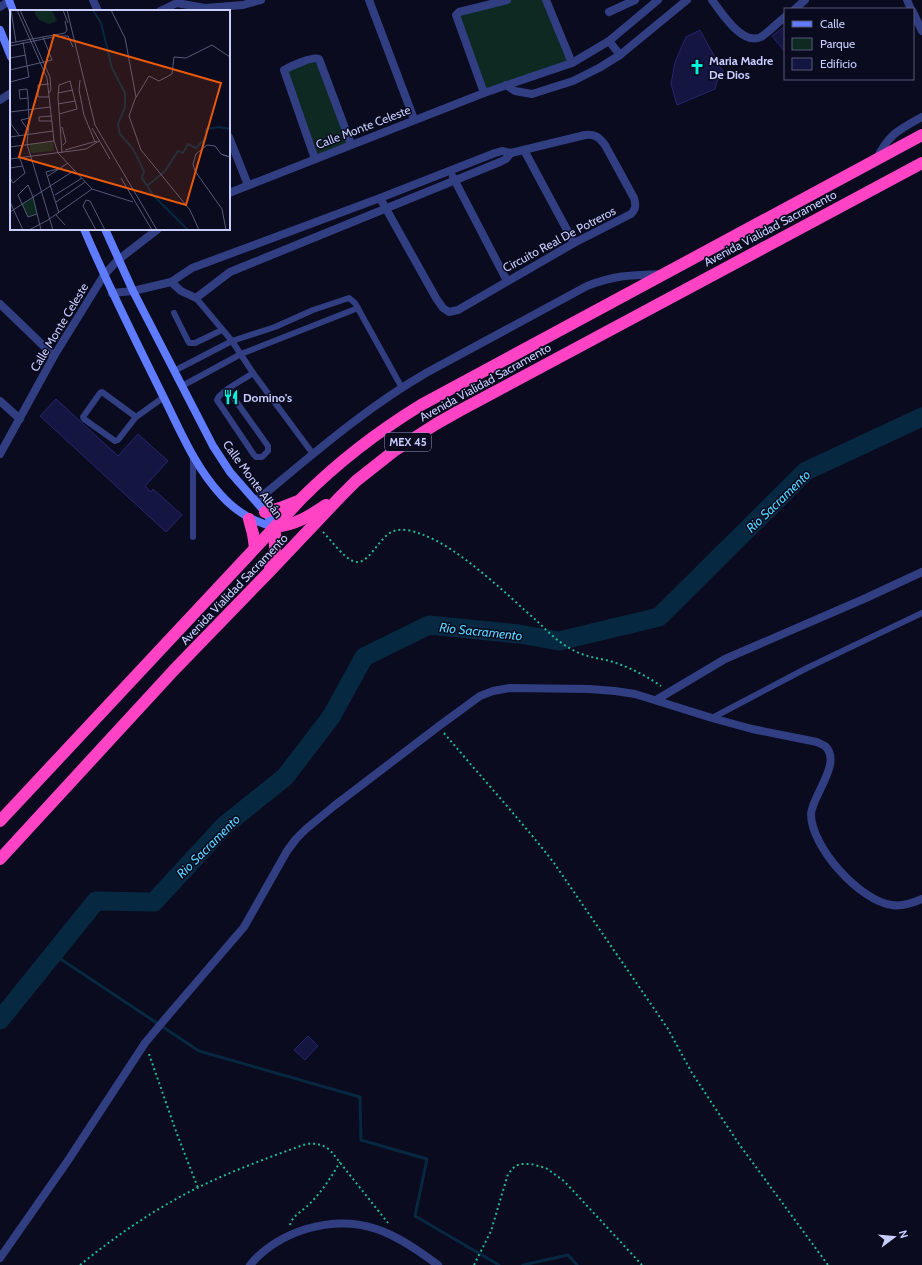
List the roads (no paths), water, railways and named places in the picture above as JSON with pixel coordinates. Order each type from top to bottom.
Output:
[{"type":"highway","name":"Avenida Vialidad Sacramento","points":[[1,819],[274,527],[302,498],[353,452],[394,422],[422,405],[922,135]]},
{"type":"highway","name":"Avenida Vialidad Sacramento","points":[[0,859],[174,670],[315,524],[340,496],[356,481],[394,451],[447,417],[922,163]]},
{"type":"highway","points":[[269,572],[275,549],[274,527],[298,522],[340,496]]},
{"type":"highway","points":[[265,512],[286,506],[302,498]]},
{"type":"highway","points":[[249,519],[255,548]]},
{"type":"main road","points":[[0,30],[10,55]]},
{"type":"main road","name":"Calle Monte Albán","points":[[84,230],[112,293],[193,455],[211,483],[231,505],[249,519],[274,527]]},
{"type":"main road","name":"Calle Monte Albán","points":[[105,230],[133,291],[204,429],[222,460],[237,481],[265,512],[274,527]]},
{"type":"street","points":[[93,0],[98,10]]},
{"type":"street","points":[[205,8],[212,0]]},
{"type":"street","points":[[163,10],[178,5],[205,8],[243,5],[261,0]]},
{"type":"street","points":[[369,0],[414,120]]},
{"type":"street","points":[[484,93],[457,14],[507,0]]},
{"type":"street","points":[[546,0],[572,63]]},
{"type":"street","points":[[609,12],[635,0]]},
{"type":"street","name":"Calle Monte Celeste","points":[[230,193],[484,93],[572,63],[609,41],[658,0]]},
{"type":"street","points":[[506,85],[515,91],[532,94],[573,81],[599,68],[620,55],[687,0]]},
{"type":"street","points":[[712,0],[743,36],[748,38],[755,39],[765,34],[784,18]]},
{"type":"street","points":[[795,8],[805,0]]},
{"type":"street","points":[[0,7],[9,1]]},
{"type":"street","points":[[920,19],[922,31]]},
{"type":"street","points":[[609,41],[620,55]]},
{"type":"street","points":[[315,159],[285,72],[286,69],[314,58],[318,58],[351,144]]},
{"type":"street","points":[[0,100],[10,94]]},
{"type":"street","points":[[876,160],[884,144],[891,136],[922,117]]},
{"type":"street","name":"Circuito Real De Potreros","points":[[112,293],[133,291],[170,282],[192,268],[380,198],[495,153],[502,151],[511,153],[585,135],[600,138],[636,204],[632,214],[574,243],[458,310],[449,312],[436,298],[380,198]]},
{"type":"street","points":[[230,140],[248,185]]},
{"type":"street","points":[[524,150],[574,243]]},
{"type":"street","name":"Circuito Real De Potreros","points":[[196,298],[230,272],[503,161],[511,153]]},
{"type":"street","points":[[450,170],[507,281]]},
{"type":"street","name":"Calle Monte Celeste","points":[[0,454],[54,356],[104,275],[118,260],[157,230]]},
{"type":"street","points":[[256,501],[361,416],[402,388],[489,338],[587,286],[613,277],[628,274],[664,274]]},
{"type":"street","points":[[170,282],[181,291],[196,298]]},
{"type":"street","points":[[0,304],[54,356]]},
{"type":"street","points":[[0,401],[20,419]]},
{"type":"street","points":[[656,700],[725,659],[922,572]]},
{"type":"street","points":[[0,1258],[67,1162],[145,1043],[244,927],[296,839],[311,825],[480,696],[493,691],[510,688],[590,689],[635,694],[712,718],[817,742],[825,747],[830,754],[830,764],[811,813],[812,828],[825,853],[855,886],[873,899],[893,906],[922,899]]},
{"type":"street","points":[[250,1265],[263,1251],[288,1236],[313,1227],[338,1223],[351,1223],[378,1229],[400,1239],[438,1265]]},
{"type":"lane","points":[[196,298],[232,342],[313,454]]},
{"type":"lane","points":[[174,371],[232,342],[275,327],[313,310],[345,299],[351,300],[358,308],[402,388]]},
{"type":"lane","points":[[182,386],[241,354],[358,308]]},
{"type":"lane","points":[[174,314],[190,343],[195,343],[222,330]]},
{"type":"lane","points":[[275,327],[282,339]]},
{"type":"lane","points":[[228,390],[268,446],[268,451],[262,457],[256,457],[254,455],[218,402],[218,398],[228,390],[253,373]]},
{"type":"lane","points":[[136,417],[102,392],[83,416],[84,419],[115,441],[118,440],[136,417],[164,397]]},
{"type":"lane","points":[[193,455],[193,537]]},
{"type":"lane","points":[[712,718],[808,668],[922,613]]},
{"type":"waterway","name":"Rio Sacramento","points":[[0,1020],[96,901],[154,902],[224,826],[285,777],[331,717],[364,657],[429,625],[519,634],[559,641],[659,617],[806,471],[922,417]]},
{"type":"waterway","points":[[53,954],[199,1051],[360,1097],[361,1140],[427,1159],[415,1216],[499,1265]]},
{"type":"waterway","points":[[523,1265],[568,1255],[577,1265]]},
{"type":"place","name":"Maria Madre De Dios","points":[[697,67]]},
{"type":"place","name":"Domino's","points":[[231,397]]}]
